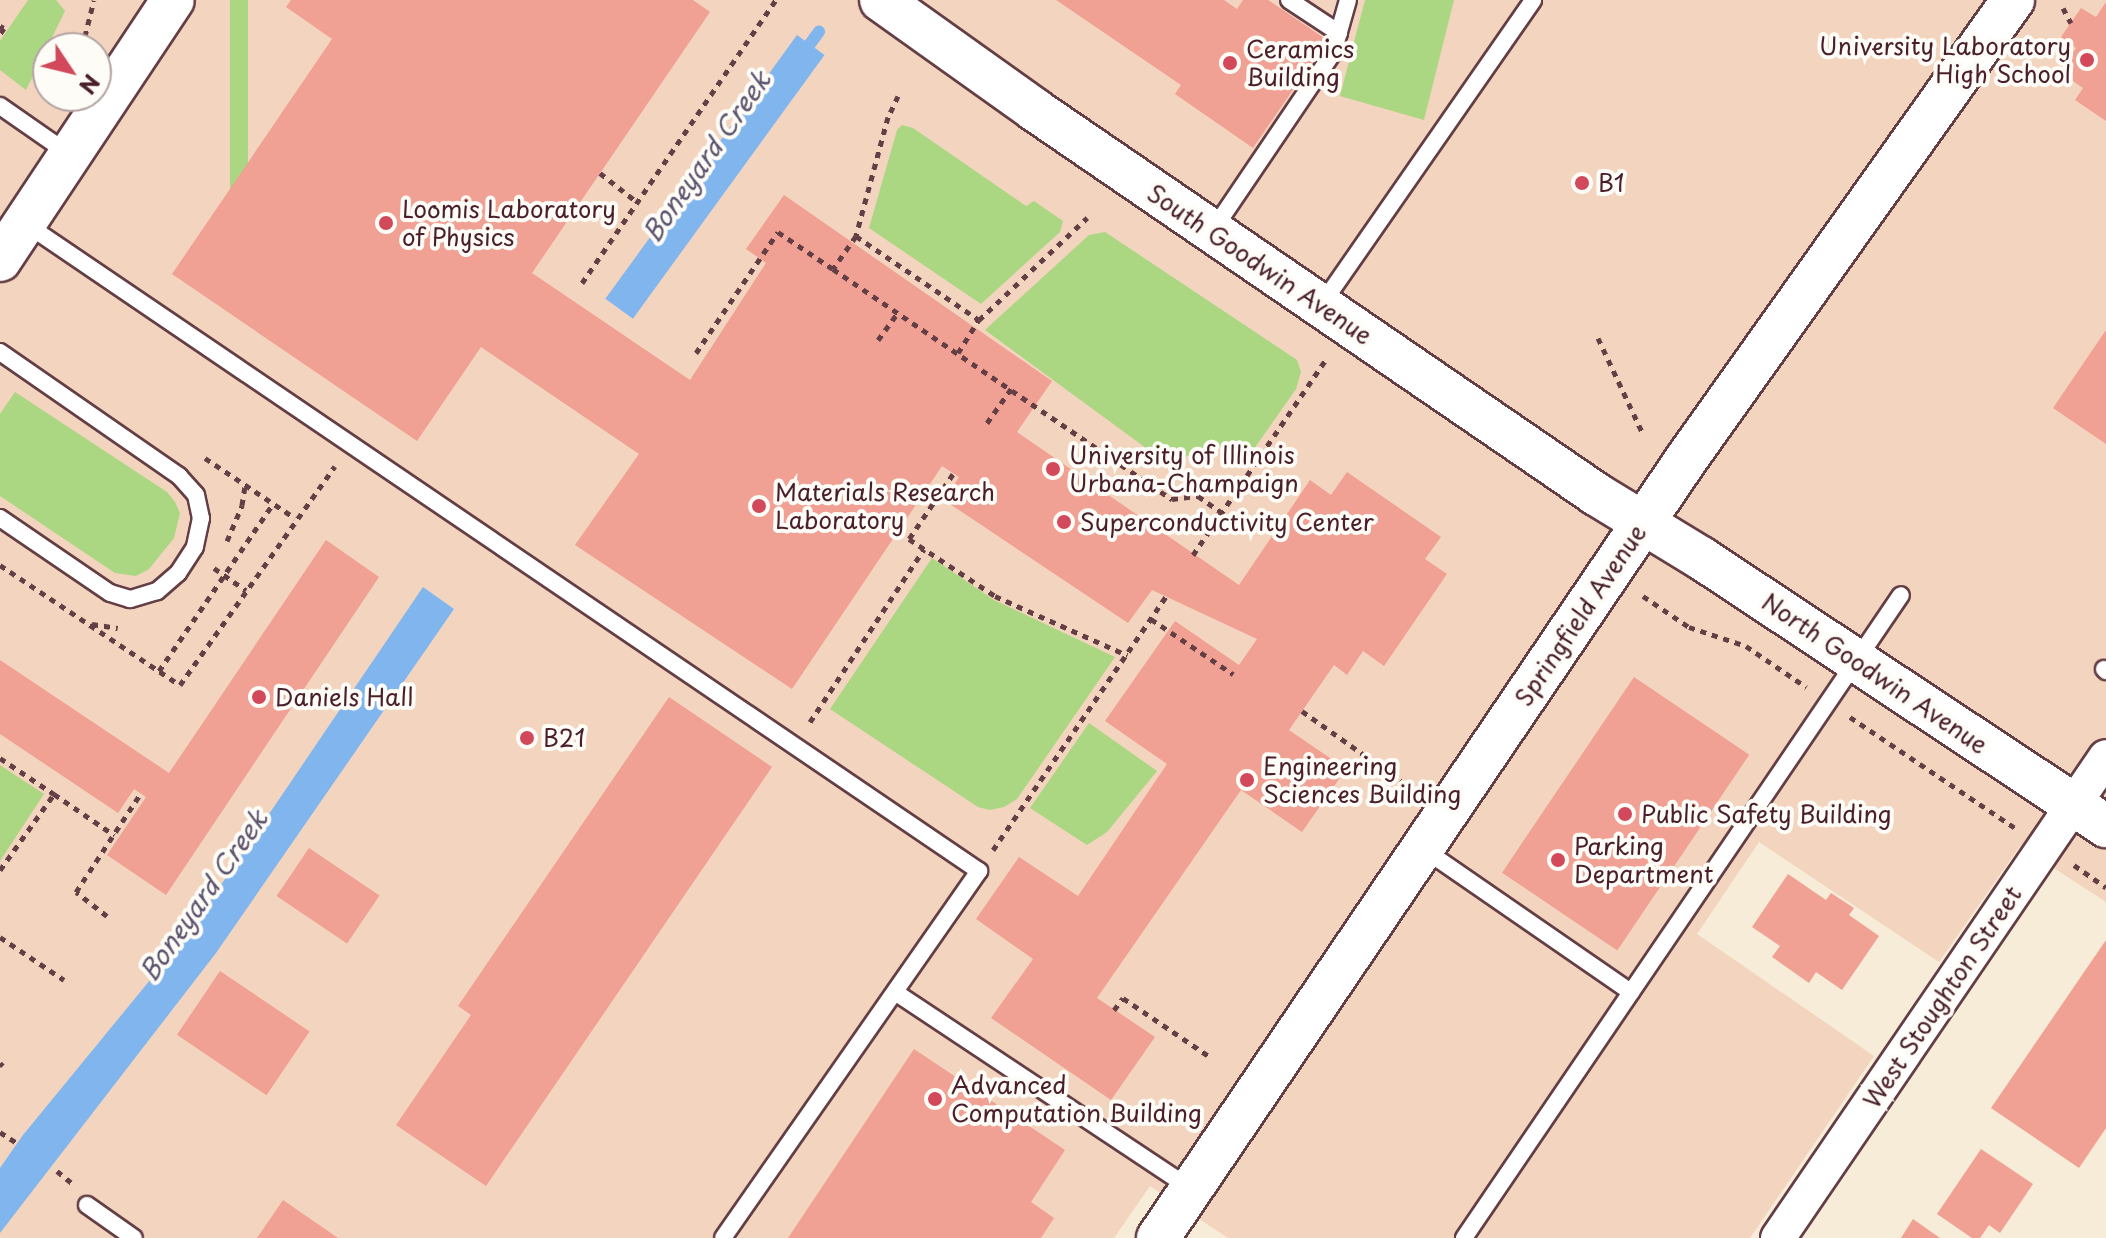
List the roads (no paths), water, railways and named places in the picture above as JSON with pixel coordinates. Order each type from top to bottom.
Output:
[{"type":"street","points":[[0,260],[173,0]]},
{"type":"street","name":"South Goodwin Avenue","points":[[881,0],[1212,232],[1596,494],[1644,522]]},
{"type":"street","name":"Springfield Avenue","points":[[1169,1234],[1191,1189],[1421,848],[1793,306],[2013,0]]},
{"type":"street","name":"North Goodwin Avenue","points":[[1644,522],[2090,815]]},
{"type":"street","name":"West Stoughton Street","points":[[1778,1238],[2090,815],[2106,757]]},
{"type":"lane","points":[[1289,0],[1339,33]]},
{"type":"lane","points":[[1212,232],[1333,53],[1348,0]]},
{"type":"lane","points":[[1335,316],[1533,0]]},
{"type":"lane","points":[[0,106],[70,155]]},
{"type":"lane","points":[[24,223],[979,871],[723,1238]]},
{"type":"lane","points":[[0,352],[179,476],[196,495],[201,518],[195,547],[178,573],[157,591],[130,599],[110,593],[0,518]]},
{"type":"lane","points":[[1464,1238],[1901,595]]},
{"type":"lane","points":[[1421,848],[1631,992]]},
{"type":"lane","points":[[895,992],[1191,1189]]},
{"type":"lane","points":[[87,1205],[134,1238]]},
{"type":"water","points":[[797,35],[825,55],[633,319],[605,299]]},
{"type":"water","points":[[423,587],[454,609],[216,953],[0,1233],[0,1168],[23,1135],[187,935]]},
{"type":"waterway","name":"Boneyard Creek","points":[[802,55],[819,32]]},
{"type":"place","name":"University Laboratory High School","points":[[2087,60]]},
{"type":"place","name":"Ceramics Building","points":[[1230,63]]},
{"type":"place","name":"B1","points":[[1582,183]]},
{"type":"place","name":"Loomis Laboratory of Physics","points":[[386,223]]},
{"type":"place","name":"University of Illinois Urbana-Champaign","points":[[1053,469]]},
{"type":"place","name":"Materials Research Laboratory","points":[[759,506]]},
{"type":"place","name":"Superconductivity Center","points":[[1064,522]]},
{"type":"place","name":"Daniels Hall","points":[[259,697]]},
{"type":"place","name":"B21","points":[[527,738]]},
{"type":"place","name":"Engineering Sciences Building","points":[[1247,780]]},
{"type":"place","name":"Public Safety Building","points":[[1625,814]]},
{"type":"place","name":"Parking Department","points":[[1558,860]]},
{"type":"place","name":"Advanced Computation Building","points":[[935,1099]]}]
